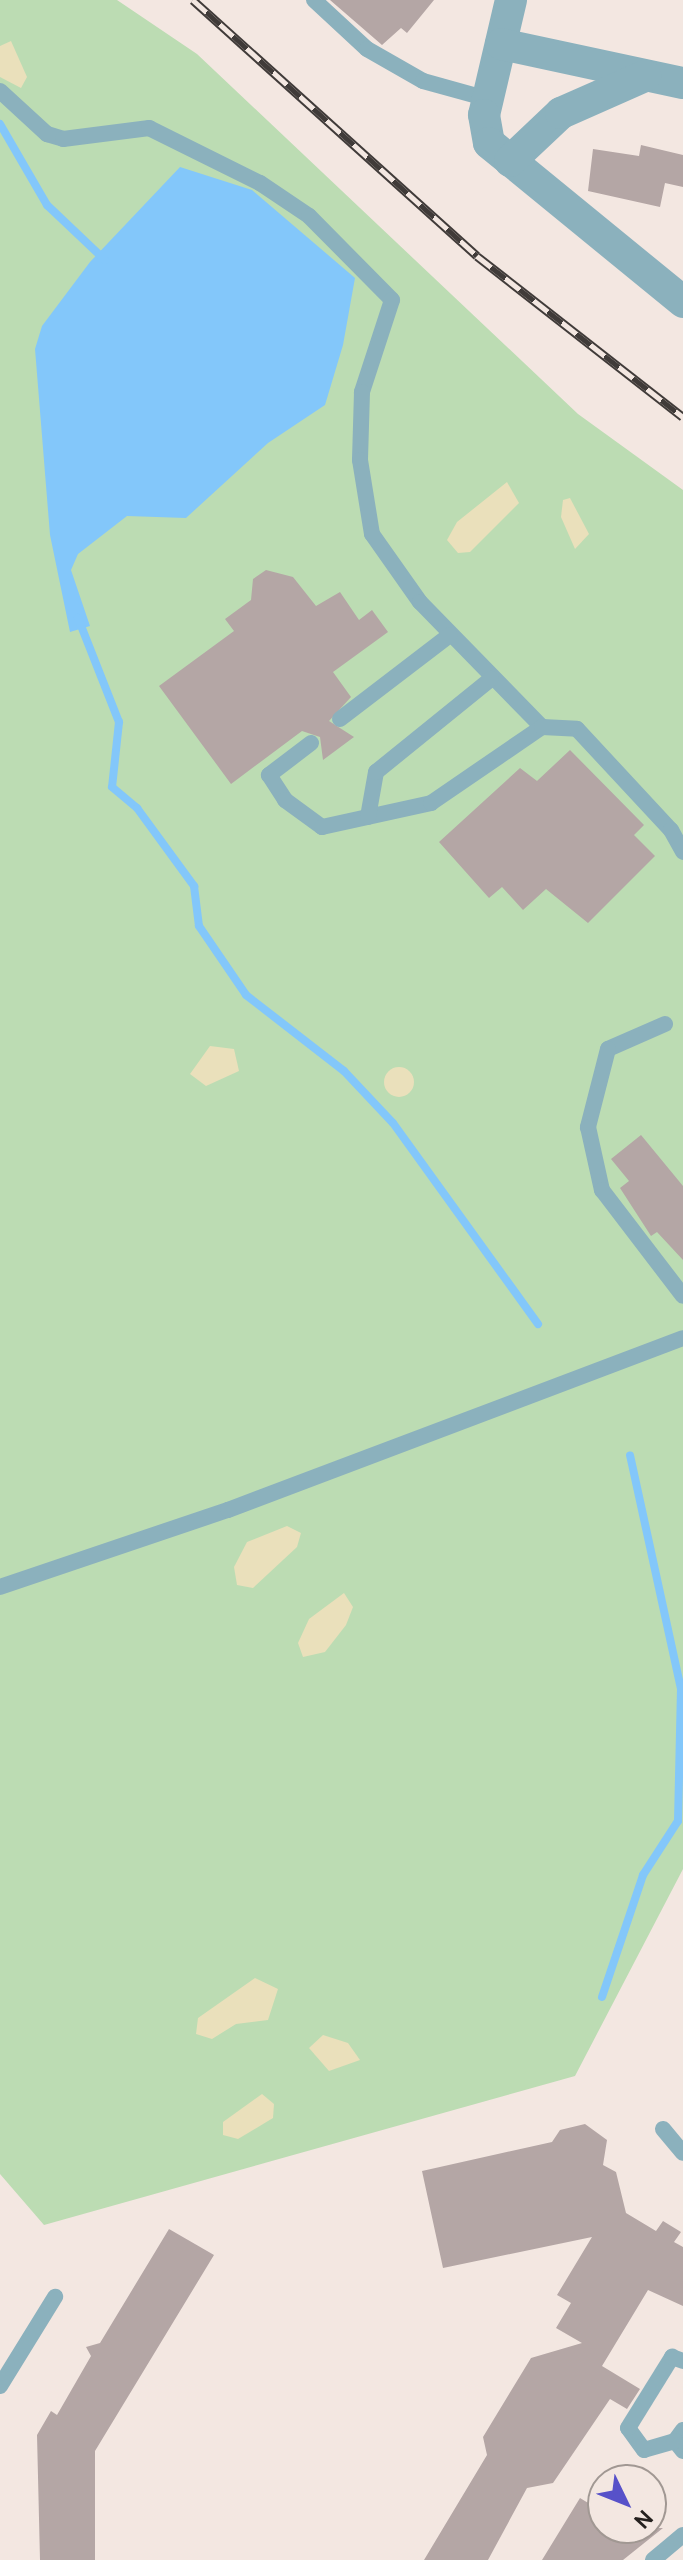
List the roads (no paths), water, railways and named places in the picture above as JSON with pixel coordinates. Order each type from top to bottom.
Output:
[{"type":"street","points":[[511,0],[488,99],[485,136],[510,161],[683,302]]},
{"type":"street","points":[[501,44],[683,83]]},
{"type":"street","points":[[510,161],[561,113],[645,76]]},
{"type":"lane","points":[[314,0],[367,49],[412,75],[488,99]]},
{"type":"lane","points":[[0,91],[47,134],[63,139],[149,128],[260,183],[309,216],[392,300],[362,392],[360,460],[372,534],[450,635],[542,727]]},
{"type":"lane","points":[[340,719],[450,635]]},
{"type":"lane","points":[[368,817],[376,772],[491,679]]},
{"type":"lane","points":[[311,743],[269,775],[285,800],[322,827],[431,803],[542,727],[577,729],[677,826],[683,852]]},
{"type":"lane","points":[[665,1024],[608,1049],[588,1127],[602,1190],[683,1296]]},
{"type":"lane","points":[[0,1587],[228,1510],[683,1338]]},
{"type":"lane","points":[[663,2129],[683,2153]]},
{"type":"lane","points":[[0,2386],[55,2297]]},
{"type":"lane","points":[[680,2441],[644,2450],[628,2428],[672,2357],[683,2361]]},
{"type":"lane","points":[[653,2560],[683,2535]]},
{"type":"water","points":[[180,167],[252,190],[355,278],[343,345],[325,405],[268,443],[186,518],[127,516],[78,554],[71,570],[90,626],[70,632],[50,535],[35,349],[42,326],[90,262]]},
{"type":"waterway","points":[[0,124],[47,205],[105,260]]},
{"type":"waterway","points":[[78,618],[119,722],[112,787],[137,808],[194,886],[199,926],[246,995],[344,1071],[393,1123],[538,1324]]},
{"type":"waterway","points":[[602,1997],[643,1875],[678,1821],[681,1689],[630,1456]]},
{"type":"railway","points":[[193,0],[477,256],[683,417]]}]
